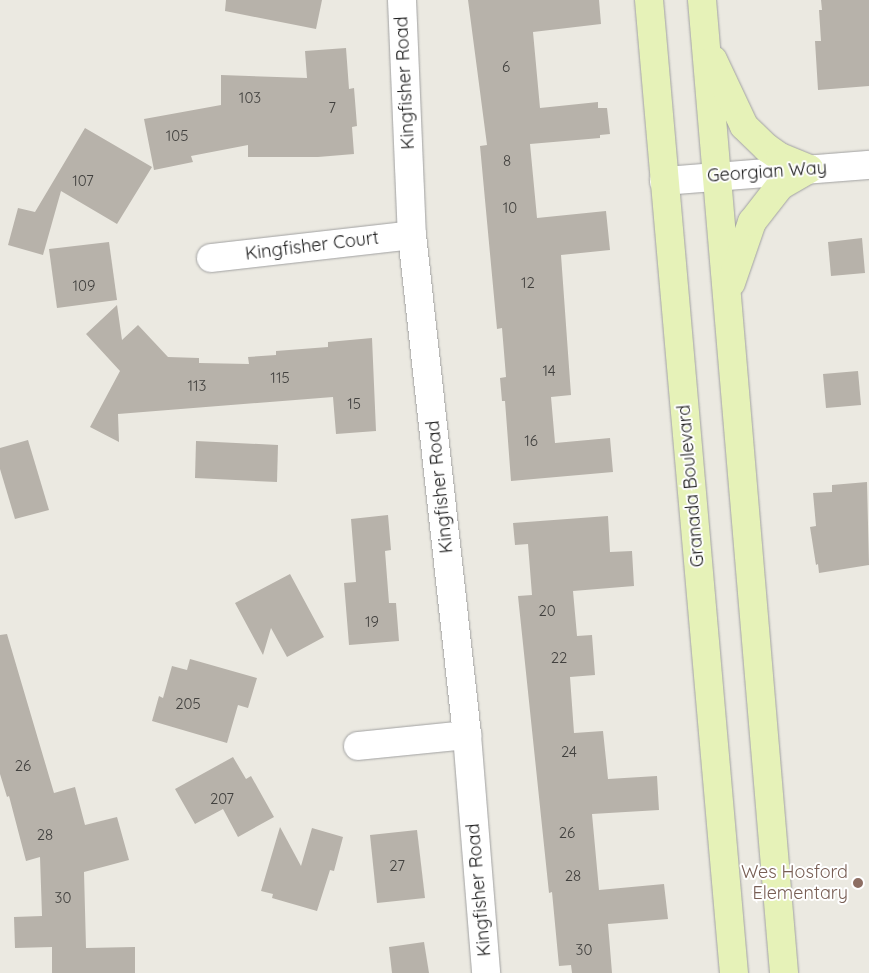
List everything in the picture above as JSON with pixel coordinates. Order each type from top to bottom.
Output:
[{"type":"main road","name":"Granada Boulevard","points":[[648,0],[734,973]]},
{"type":"main road","points":[[702,0],[784,973]]},
{"type":"main road","points":[[705,45],[744,126],[767,148],[780,157],[809,169]]},
{"type":"main road","points":[[727,299],[739,255],[752,222],[780,186],[809,169]]},
{"type":"street","name":"Kingfisher Road","points":[[402,0],[412,235],[466,735],[486,973]]},
{"type":"street","name":"Georgian Way","points":[[664,181],[716,175],[869,165]]},
{"type":"street","name":"Kingfisher Court","points":[[211,258],[412,235]]},
{"type":"street","points":[[358,746],[466,735]]},
{"type":"building","points":[[226,0],[322,0],[316,29],[225,11]]},
{"type":"building","points":[[468,0],[599,0],[601,24],[533,32],[540,108],[598,102],[598,108],[607,108],[610,134],[600,135],[600,138],[530,144],[537,218],[606,211],[610,250],[561,255],[571,395],[551,397],[555,443],[610,438],[613,472],[511,481],[505,401],[502,401],[500,378],[506,377],[502,328],[497,329],[480,146],[487,145]]},
{"type":"building","points":[[821,0],[869,0],[869,86],[818,90],[815,41],[821,41],[819,10],[822,10]]},
{"type":"building","points":[[346,48],[349,89],[354,88],[357,126],[352,127],[354,154],[318,157],[248,157],[248,145],[191,156],[193,162],[154,170],[144,119],[221,105],[221,75],[307,78],[305,51]]},
{"type":"building","points":[[85,128],[152,167],[117,224],[61,191],[43,255],[8,245],[18,208],[35,212]]},
{"type":"building","points":[[862,238],[865,273],[831,276],[828,242]]},
{"type":"building","points":[[109,242],[117,300],[57,308],[49,249]]},
{"type":"building","points":[[117,305],[122,340],[138,325],[168,357],[199,358],[199,363],[249,364],[248,357],[276,355],[276,351],[328,347],[328,342],[372,338],[376,431],[336,434],[333,397],[118,414],[119,442],[90,427],[120,371],[86,334]]},
{"type":"building","points":[[858,371],[861,405],[826,408],[823,374]]},
{"type":"building","points":[[28,440],[49,510],[15,519],[0,469],[0,448]]},
{"type":"building","points":[[196,441],[278,445],[277,482],[195,478]]},
{"type":"building","points":[[867,482],[869,565],[819,573],[810,527],[816,526],[813,493],[832,492],[832,485]]},
{"type":"building","points":[[388,515],[391,550],[385,551],[389,603],[396,603],[399,641],[349,645],[344,583],[356,582],[351,519]]},
{"type":"building","points":[[608,516],[610,552],[632,551],[634,586],[573,591],[577,636],[592,635],[595,675],[570,677],[574,733],[603,731],[608,779],[657,776],[659,810],[592,814],[599,890],[664,884],[668,919],[608,924],[612,973],[572,973],[571,965],[559,966],[552,892],[549,893],[518,596],[532,595],[528,544],[515,545],[513,523]]},
{"type":"building","points":[[290,574],[324,637],[287,657],[271,628],[263,655],[235,603]]},
{"type":"building","points":[[7,634],[54,793],[75,787],[85,825],[117,817],[129,860],[84,872],[86,948],[135,947],[135,973],[52,973],[52,947],[15,948],[14,917],[42,916],[40,857],[26,861],[9,796],[7,797],[0,774],[0,635]]},
{"type":"building","points":[[190,659],[257,678],[248,708],[238,705],[227,743],[152,721],[159,696],[163,698],[172,666],[187,670]]},
{"type":"building","points":[[233,757],[246,779],[251,776],[274,817],[238,837],[223,809],[195,824],[175,789]]},
{"type":"building","points":[[280,827],[301,866],[312,828],[343,837],[334,871],[330,870],[317,911],[272,898],[273,894],[261,891]]},
{"type":"building","points":[[417,830],[425,898],[377,903],[370,835]]},
{"type":"building","points":[[424,942],[429,973],[392,973],[389,947]]},
{"type":"place","name":"Wes Hosford Elementary","points":[[858,883]]}]
